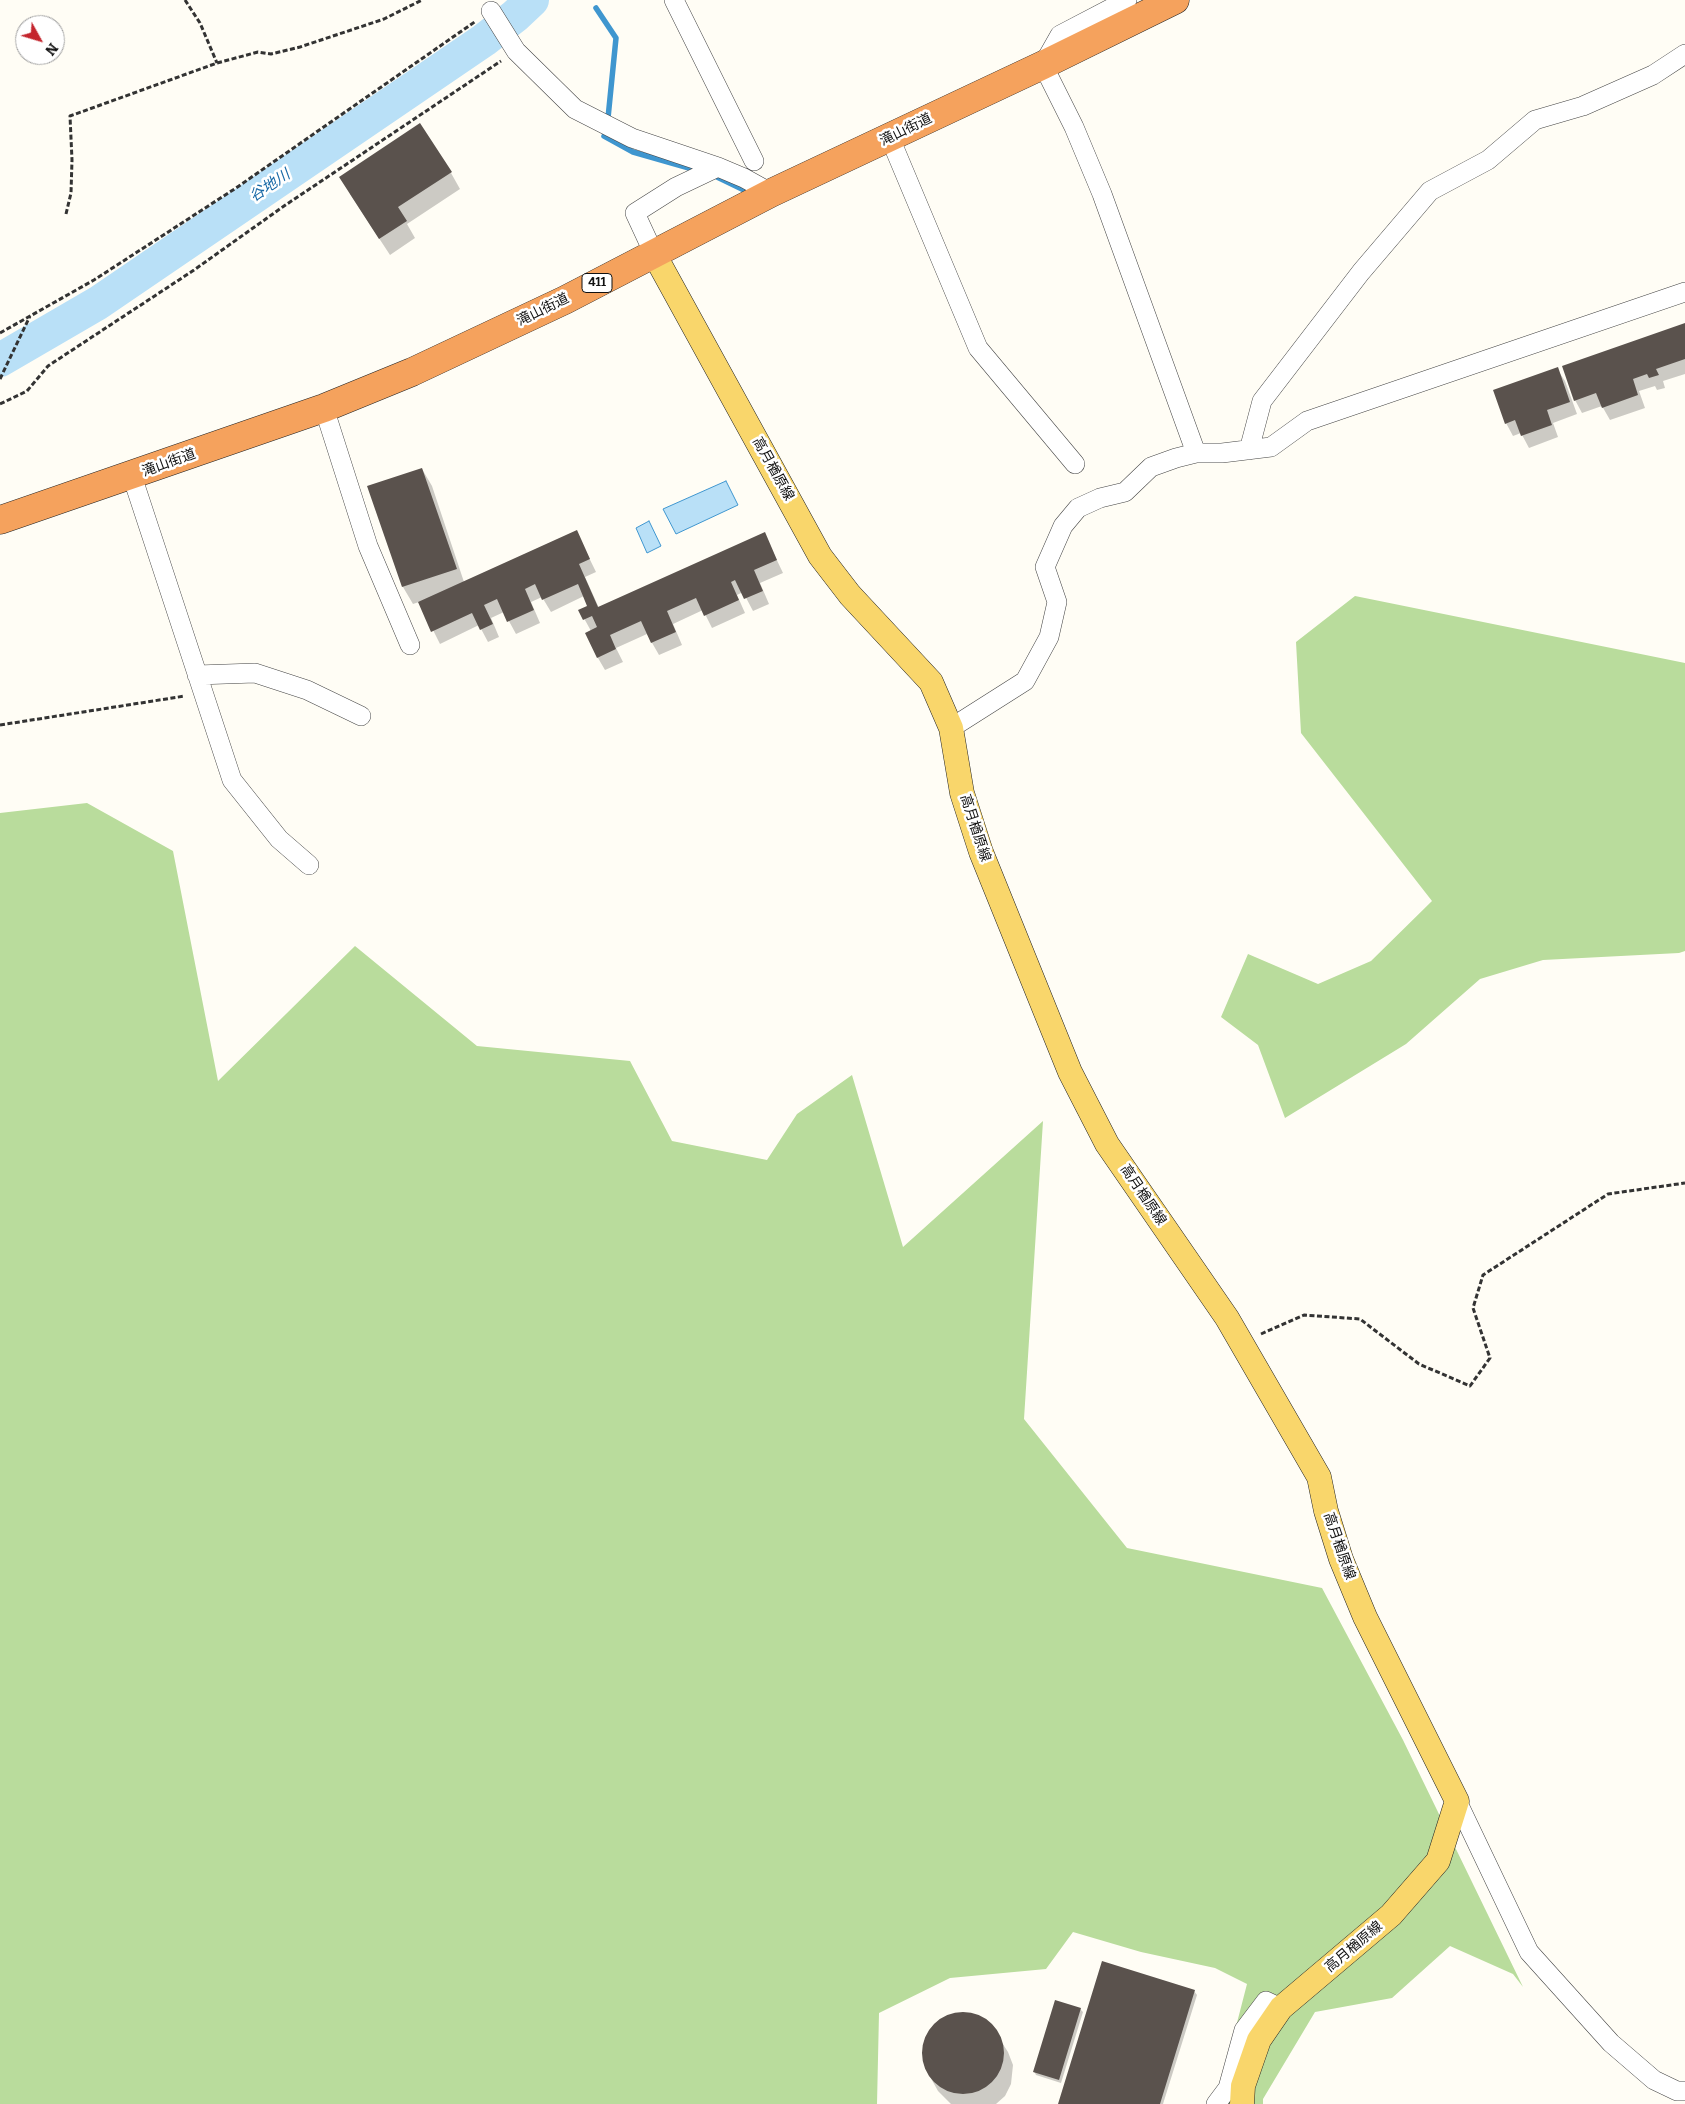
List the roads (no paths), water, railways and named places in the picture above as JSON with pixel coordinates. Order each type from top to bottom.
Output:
[{"type":"highway","name":"滝山街道","points":[[0,520],[132,476],[324,408],[412,372],[565,300],[771,193],[1043,65],[1175,0]]},
{"type":"main road","name":"高月楢原線","points":[[654,254],[820,556],[850,595],[931,682],[951,728],[962,793],[981,852],[1070,1072],[1107,1144],[1227,1318],[1319,1477],[1326,1511],[1341,1559],[1365,1617],[1457,1801],[1438,1861],[1391,1916],[1281,2008],[1259,2040],[1243,2086],[1242,2104]]},
{"type":"street","points":[[674,0],[754,161]]},
{"type":"street","points":[[1127,0],[1060,35],[1043,65],[1074,127],[1102,194],[1196,453]]},
{"type":"street","points":[[492,13],[513,46],[575,109],[632,138],[718,167],[744,178],[771,193]]},
{"type":"street","points":[[1249,450],[1262,401],[1361,272],[1430,191],[1488,160],[1535,120],[1583,106],[1653,75],[1685,54]]},
{"type":"street","points":[[890,138],[978,348],[1074,464]]},
{"type":"street","points":[[654,254],[636,214],[676,187],[718,167]]},
{"type":"street","points":[[951,728],[1025,681],[1049,637],[1057,602],[1046,567],[1063,526],[1078,508],[1100,498],[1125,492],[1151,467],[1196,453],[1270,447],[1307,421],[1685,292]]},
{"type":"street","points":[[324,408],[368,546],[410,645]]},
{"type":"street","points":[[132,476],[232,780],[279,839],[309,865]]},
{"type":"street","points":[[200,684],[255,673],[307,690],[361,716]]},
{"type":"street","points":[[1457,1801],[1529,1952],[1611,2043],[1654,2080],[1677,2091],[1685,2091]]},
{"type":"street","points":[[1216,2104],[1228,2088],[1244,2030],[1266,2001],[1281,2008]]},
{"type":"water","points":[[726,481],[738,505],[676,534],[663,509]]},
{"type":"water","points":[[649,521],[661,546],[647,553],[636,528]]},
{"type":"waterway","name":"谷地川","points":[[0,360],[98,303],[484,40],[532,0]]},
{"type":"waterway","points":[[596,8],[616,38],[608,118]]},
{"type":"waterway","points":[[604,136],[633,152],[696,170]]},
{"type":"waterway","points":[[717,177],[746,191]]}]
